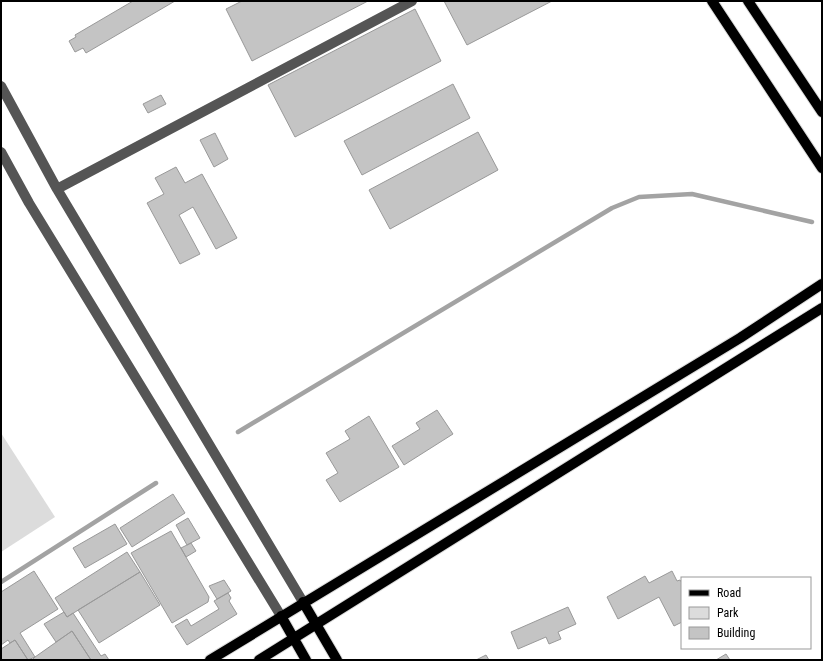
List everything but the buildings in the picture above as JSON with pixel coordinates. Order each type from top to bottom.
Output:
[{"type":"main road","points":[[712,1],[822,168]]},
{"type":"main road","points":[[748,1],[822,112]]},
{"type":"main road","points":[[210,660],[303,602],[740,338],[822,284]]},
{"type":"main road","points":[[259,660],[822,308]]},
{"type":"main road","points":[[303,602],[337,660]]},
{"type":"main road","points":[[281,616],[306,660]]},
{"type":"street","points":[[57,189],[412,1]]},
{"type":"street","points":[[1,86],[57,189],[303,602]]},
{"type":"street","points":[[1,152],[33,210],[281,616]]},
{"type":"green space","points":[[1,433],[55,517],[1,552]]},
{"type":"waterway","points":[[238,432],[612,208],[639,197],[692,194],[812,222]]},
{"type":"waterway","points":[[1,582],[156,483]]}]
